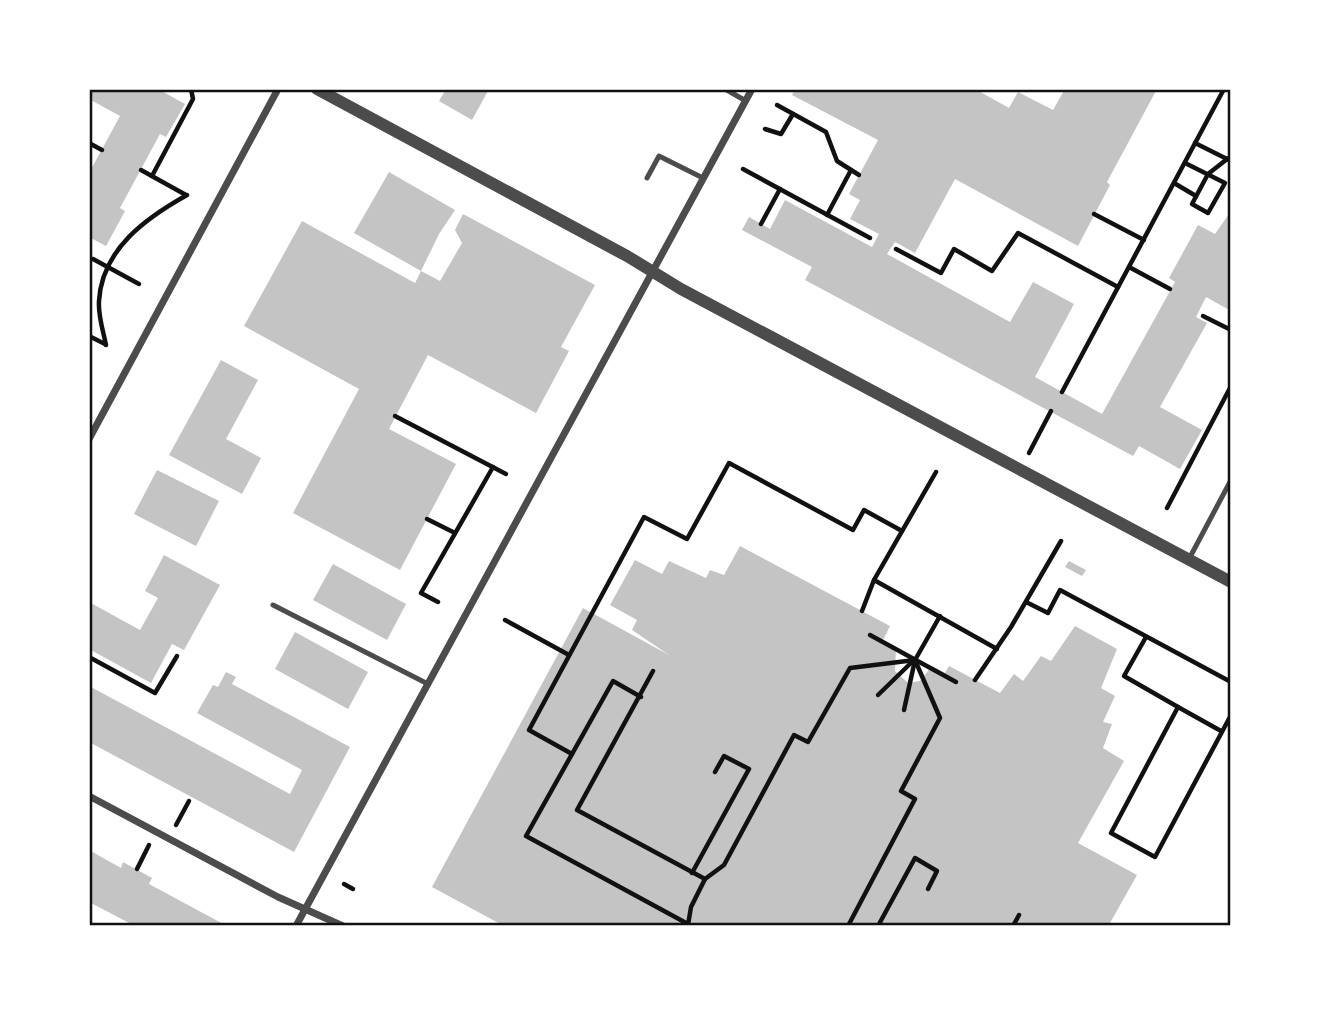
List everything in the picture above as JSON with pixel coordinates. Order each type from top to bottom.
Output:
[{"type":"street","points":[[89,439],[278,89]]},
{"type":"street","points":[[317,89],[1231,582]]},
{"type":"street","points":[[296,926],[752,89]]},
{"type":"street","points":[[89,796],[305,909],[343,926]]},
{"type":"lane","points":[[725,89],[746,101]]},
{"type":"lane","points":[[647,178],[659,156],[703,178]]},
{"type":"lane","points":[[1189,559],[1231,480]]},
{"type":"lane","points":[[273,605],[428,684]]},
{"type":"path","points":[[152,177],[193,99],[191,89]]},
{"type":"path","points":[[1062,392],[1224,89]]},
{"type":"path","points":[[777,105],[826,132],[837,161],[859,175]]},
{"type":"path","points":[[765,129],[781,134],[793,114]]},
{"type":"path","points":[[89,143],[102,149]]},
{"type":"path","points":[[1185,163],[1208,174],[1225,183],[1208,213],[1192,204],[1208,174],[1229,159],[1195,143]]},
{"type":"path","points":[[743,169],[870,238]]},
{"type":"path","points":[[89,336],[106,345],[99,303],[101,284],[108,267],[136,229],[187,195],[141,170]]},
{"type":"path","points":[[827,215],[851,170]]},
{"type":"path","points":[[1174,183],[1196,196]]},
{"type":"path","points":[[761,224],[780,189]]},
{"type":"path","points":[[1094,214],[1143,240]]},
{"type":"path","points":[[897,249],[941,273],[954,250],[992,271],[1018,233],[1118,287]]},
{"type":"path","points":[[93,259],[139,284]]},
{"type":"path","points":[[1129,267],[1170,289]]},
{"type":"path","points":[[1203,316],[1231,330]]},
{"type":"path","points":[[1167,508],[1231,386]]},
{"type":"path","points":[[1029,453],[1051,411]]},
{"type":"path","points":[[395,416],[506,474]]},
{"type":"path","points":[[572,754],[528,730],[644,517],[687,539],[729,463],[853,530],[864,510],[902,531]]},
{"type":"path","points":[[438,603],[421,593],[493,467]]},
{"type":"path","points":[[862,611],[874,580],[936,472]]},
{"type":"path","points":[[427,519],[456,533]]},
{"type":"path","points":[[975,680],[997,649],[1061,541]]},
{"type":"path","points":[[874,580],[997,649]]},
{"type":"path","points":[[1026,602],[1048,613],[1060,590],[1231,682]]},
{"type":"path","points":[[878,695],[915,660],[940,616]]},
{"type":"path","points":[[505,620],[569,655]]},
{"type":"path","points":[[870,635],[956,682]]},
{"type":"path","points":[[1146,637],[1124,676],[1221,732]]},
{"type":"path","points":[[89,657],[155,693],[177,656]]},
{"type":"path","points":[[904,710],[915,660]]},
{"type":"path","points":[[641,697],[613,681],[526,836],[688,925],[691,906],[705,879],[724,865],[794,735],[808,742],[850,668],[915,660]]},
{"type":"path","points":[[848,926],[915,799],[901,791],[940,718],[915,660]]},
{"type":"path","points":[[653,671],[577,810],[705,879]]},
{"type":"path","points":[[1178,707],[1111,833],[1155,857],[1231,715]]},
{"type":"path","points":[[692,873],[749,769],[724,755],[715,772]]},
{"type":"path","points":[[176,824],[189,801]]},
{"type":"path","points":[[136,869],[149,845]]},
{"type":"path","points":[[878,926],[915,858],[937,871],[928,889]]},
{"type":"path","points":[[344,884],[354,889]]},
{"type":"path","points":[[1013,926],[1019,915]]},
{"type":"building","points":[[89,89],[158,89],[185,104],[166,137],[160,134],[120,208],[125,211],[106,246],[89,237],[89,173],[120,116],[89,99]]},
{"type":"building","points":[[441,89],[489,89],[472,120],[439,101],[445,91]]},
{"type":"building","points":[[795,89],[975,89],[1009,108],[1018,92],[1053,110],[1065,89],[1157,89],[1107,182],[1110,185],[1078,246],[955,179],[915,253],[895,242],[887,254],[1010,322],[1033,282],[1074,304],[1035,377],[1102,414],[1175,282],[1169,278],[1198,225],[1215,234],[1231,211],[1231,311],[1206,297],[1196,317],[1207,323],[1160,407],[1202,430],[1180,469],[1139,446],[1133,456],[805,280],[812,267],[742,230],[749,217],[770,229],[785,200],[872,247],[879,234],[850,219],[860,200],[849,194],[878,140],[792,95]]},
{"type":"building","points":[[389,172],[455,210],[439,234],[421,271],[354,233]]},
{"type":"building","points":[[463,214],[595,285],[561,347],[569,351],[536,413],[428,355],[389,429],[456,464],[400,570],[293,513],[359,389],[244,326],[302,221],[415,283],[421,271],[440,281],[462,243],[455,230]]},
{"type":"building","points":[[221,360],[258,380],[226,439],[261,458],[242,494],[169,455]]},
{"type":"building","points":[[157,470],[219,501],[196,546],[134,514]]},
{"type":"building","points":[[740,546],[890,626],[883,640],[896,647],[895,671],[908,683],[920,681],[932,666],[945,673],[949,666],[1000,693],[1014,674],[1023,681],[1041,656],[1051,661],[1075,626],[1117,649],[1101,688],[1115,696],[1103,722],[1112,724],[1103,748],[1124,761],[1078,843],[1137,875],[1110,923],[1115,926],[504,926],[432,887],[583,608],[669,655],[632,630],[637,620],[610,605],[635,560],[662,574],[669,561],[706,578],[710,570],[724,575]]},
{"type":"building","points":[[164,555],[220,585],[184,650],[172,644],[151,683],[89,649],[89,602],[140,630],[158,598],[145,591]]},
{"type":"building","points":[[1069,561],[1086,570],[1082,576],[1065,567]]},
{"type":"building","points":[[333,564],[406,604],[387,640],[313,600]]},
{"type":"building","points":[[295,632],[368,672],[348,709],[275,669]]},
{"type":"building","points":[[226,672],[236,677],[232,684],[350,747],[294,852],[89,742],[89,686],[290,794],[302,770],[197,713],[213,685],[218,687]]},
{"type":"building","points":[[89,850],[121,868],[123,862],[152,878],[149,884],[227,926],[135,926],[89,902]]}]
